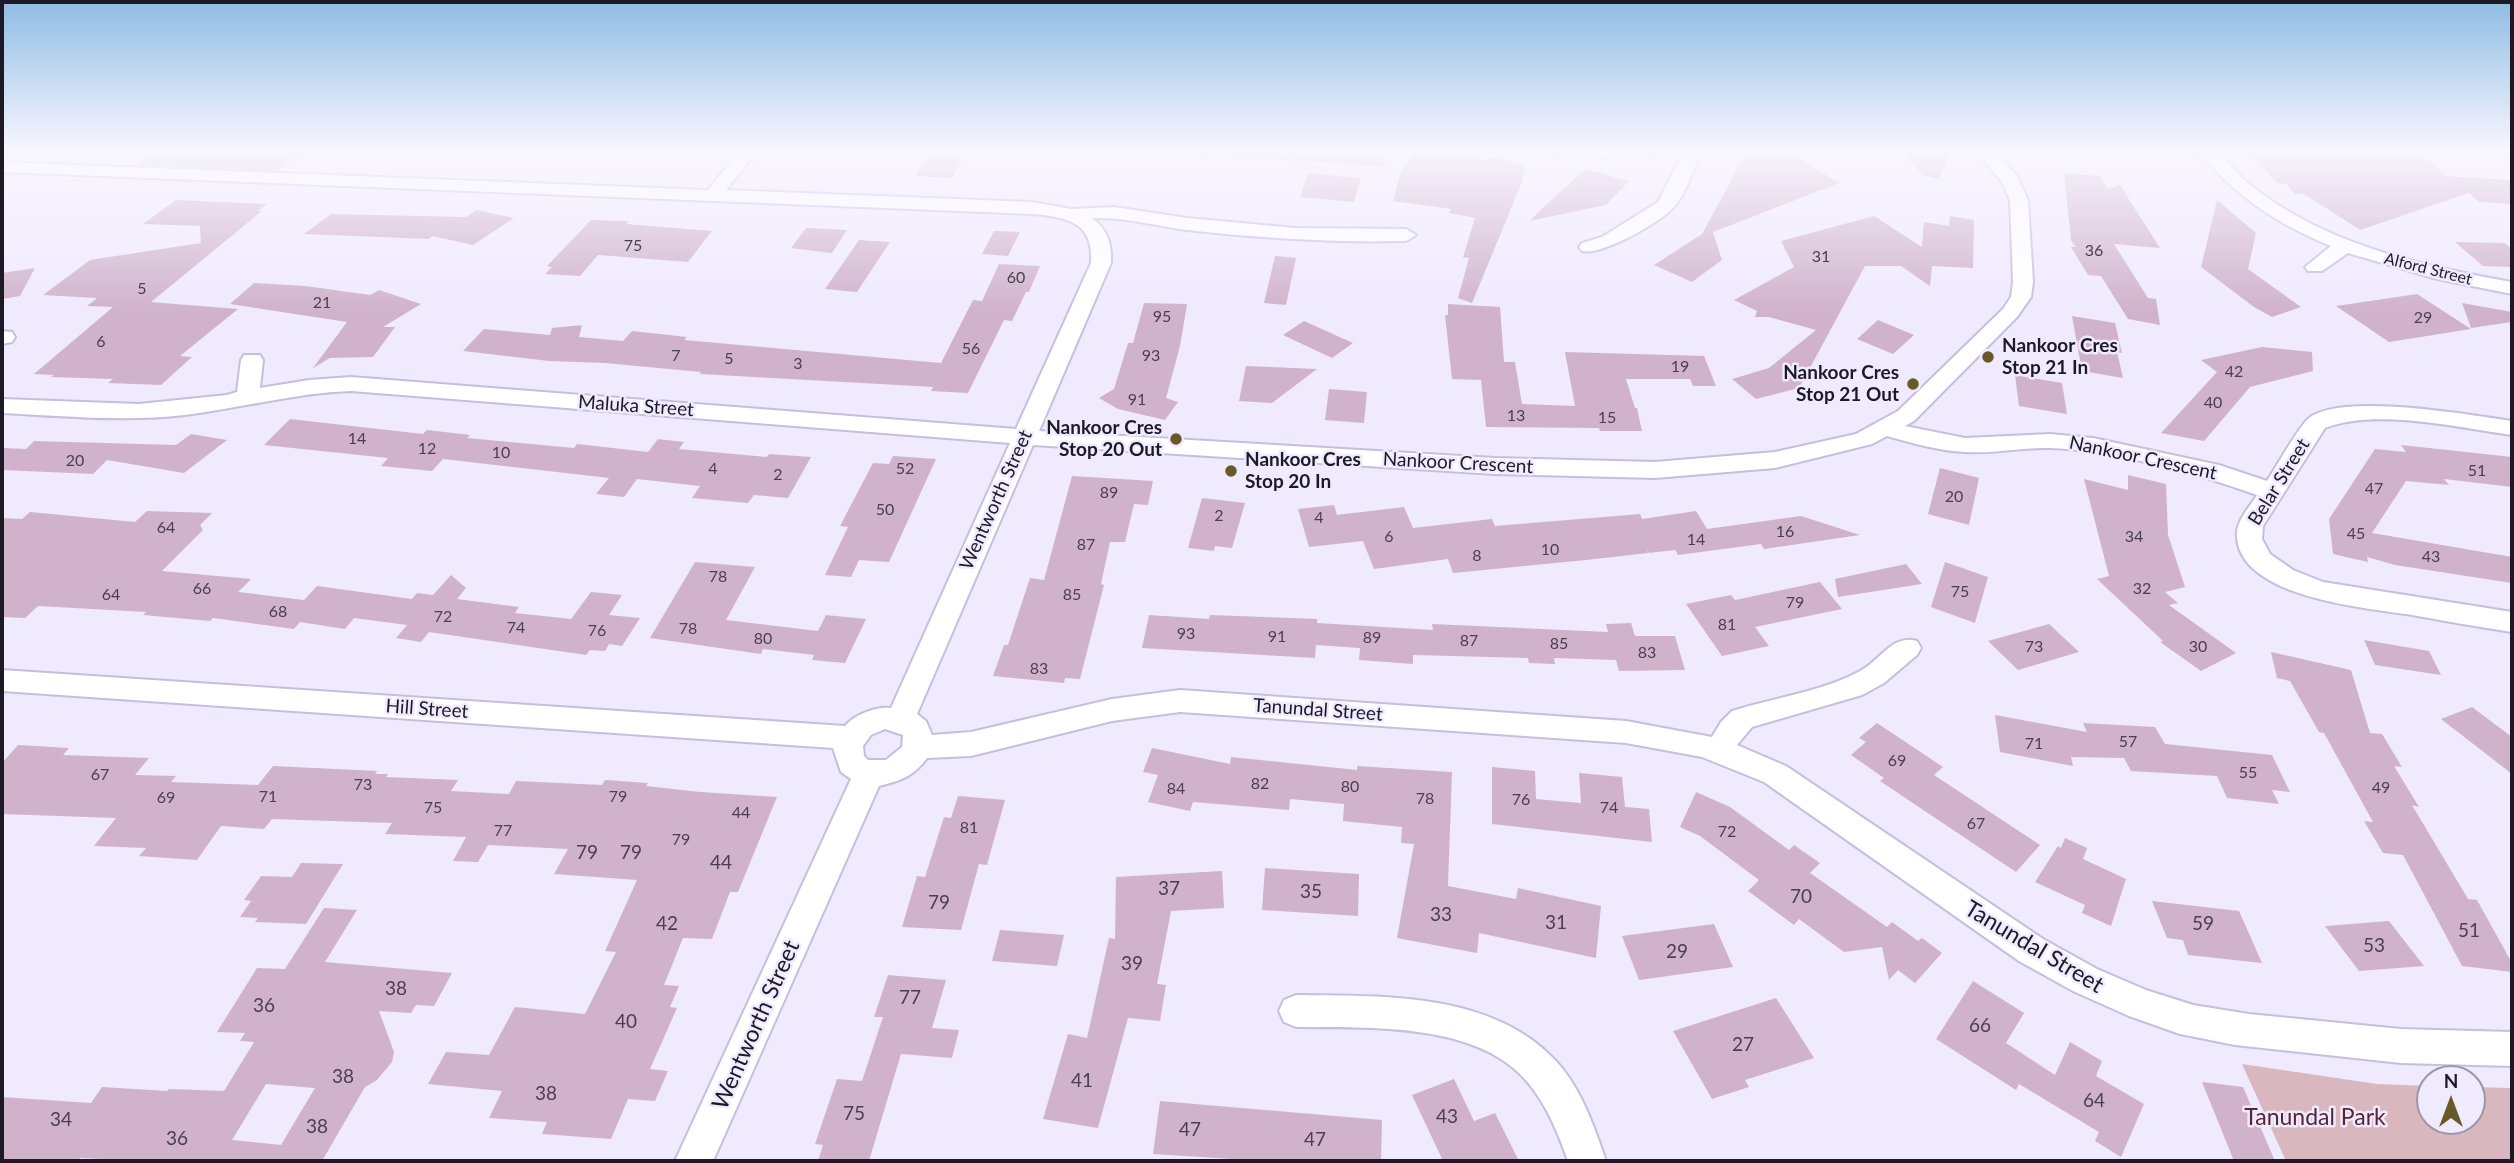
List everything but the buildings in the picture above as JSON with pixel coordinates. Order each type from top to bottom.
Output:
[{"type":"street","points":[[916,203],[1032,208],[1071,215],[1101,210],[1142,219],[1294,234],[1383,229],[1406,235]]},
{"type":"street","points":[[1589,247],[1609,242],[1667,203]]},
{"type":"street","name":"Nankoor Crescent","points":[[1024,437],[1481,465],[1655,470],[1775,460],[1840,446],[1887,428],[1906,416],[2010,313],[2021,297],[2024,282],[2019,203]]},
{"type":"street","name":"Alford Street","points":[[2264,203],[2346,245],[2430,271],[2512,288]]},
{"type":"street","name":"Wentworth Street","points":[[900,719],[1101,263],[1103,246],[1098,233],[1071,215]]},
{"type":"street","points":[[2315,267],[2346,245]]},
{"type":"street","points":[[248,396],[252,360]]},
{"type":"street","name":"Maluka Street","points":[[2,406],[149,411],[214,403],[312,385],[351,384],[1024,437]]},
{"type":"street","name":"Belar Street","points":[[2512,428],[2364,412],[2337,414],[2317,423],[2249,526],[2247,535],[2256,555],[2283,576],[2320,591],[2512,622]]},
{"type":"street","name":"Nankoor Crescent","points":[[1887,428],[1916,437],[1965,445],[2050,441],[2094,445],[2219,473],[2272,492]]},
{"type":"street","points":[[1720,749],[1731,730],[1742,719],[1852,687],[1874,676],[1907,648]]},
{"type":"street","name":"Hill Street","points":[[2,680],[852,738]]},
{"type":"street","name":"Tanundal Street","points":[[919,747],[971,744],[1112,710],[1180,701],[1626,732],[1688,740],[1720,749],[1775,774],[2031,950],[2070,974],[2121,998],[2183,1019],[2263,1032],[2375,1046],[2512,1049]]},
{"type":"street","points":[[884,718],[900,719],[914,726],[919,734],[919,747],[911,760],[901,767],[890,772],[869,774],[857,769],[850,762],[847,753],[852,738],[872,722],[884,718]]},
{"type":"street","name":"Wentworth Street","points":[[694,1161],[869,774]]},
{"type":"street","points":[[1296,1011],[1397,1013],[1436,1018],[1474,1028],[1501,1040],[1547,1077],[1563,1102],[1587,1161]]},
{"type":"green space","name":"Tanundal Park","points":[[2242,1064],[2377,1084],[2416,1085],[2416,1135],[2486,1135],[2486,1087],[2512,1088],[2512,1161],[2286,1161]]},
{"type":"place","name":"Nankoor Cres Stop 21 In","points":[[1988,357]]},
{"type":"place","name":"Nankoor Cres Stop 21 Out","points":[[1913,384]]},
{"type":"place","name":"Nankoor Cres Stop 20 Out","points":[[1176,439]]},
{"type":"place","name":"Nankoor Cres Stop 20 In","points":[[1231,471]]}]
